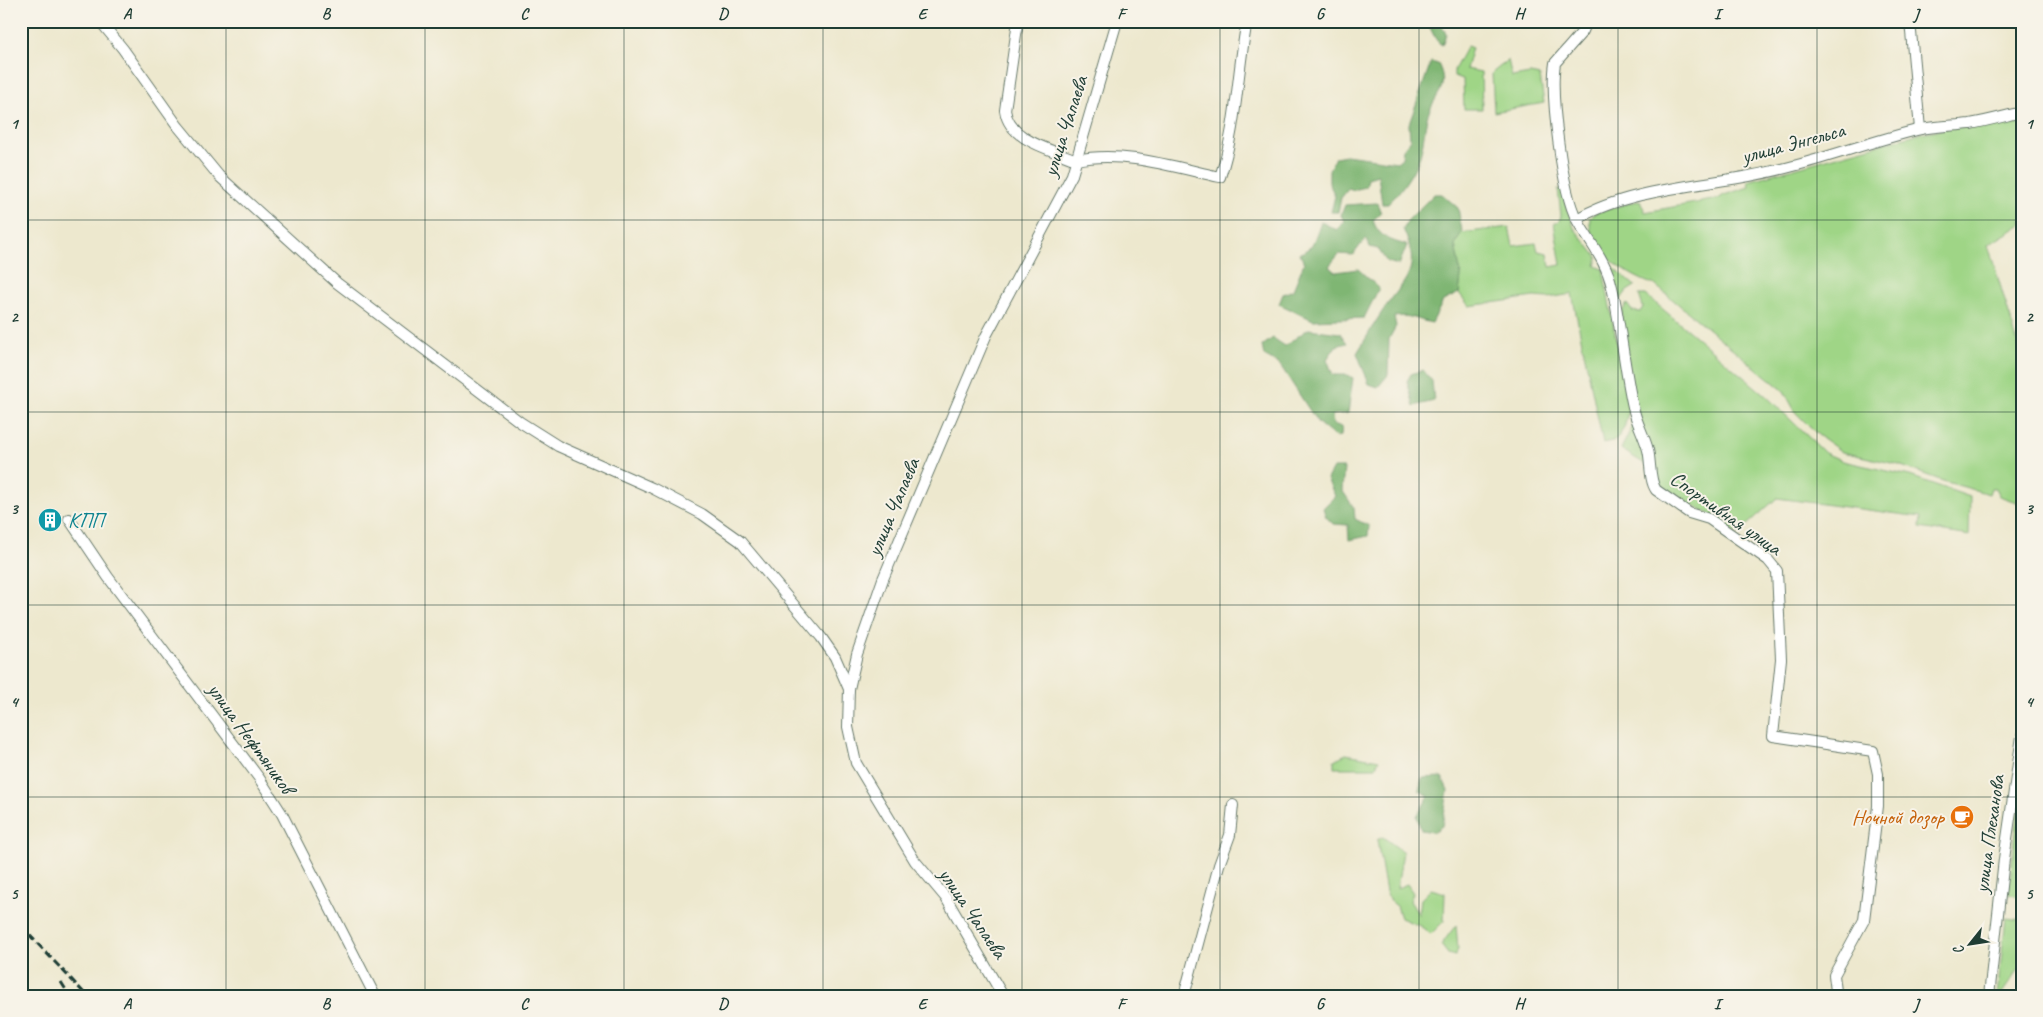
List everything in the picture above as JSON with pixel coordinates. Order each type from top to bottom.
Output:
[{"type":"street","points":[[100,21],[123,49],[177,124],[219,176],[337,283],[520,422],[558,446],[652,488],[702,514],[740,541],[821,637],[835,658],[849,689]]},
{"type":"street","points":[[1018,21],[1005,110],[1006,118],[1017,134],[1076,160],[1089,157],[1135,160],[1220,177],[1226,158],[1234,116],[1247,21]]},
{"type":"street","name":"улица Чапаева","points":[[1003,996],[946,898],[915,860],[856,763],[848,727],[849,689],[860,645],[884,579],[986,336],[1072,175],[1117,21]]},
{"type":"street","name":"Спортивная улица","points":[[1588,21],[1583,31],[1555,63],[1554,67],[1564,184],[1577,219],[1602,256],[1612,287],[1633,409],[1645,438],[1651,463],[1653,485],[1656,490],[1689,513],[1709,519],[1768,560],[1777,570],[1781,659],[1773,736],[1873,751],[1878,774],[1878,806],[1864,920],[1834,975],[1836,991],[1840,996]]},
{"type":"street","points":[[1910,21],[1920,129]]},
{"type":"street","name":"улица Энгельса","points":[[1577,219],[1610,204],[1717,180],[1748,177],[1792,167],[1858,145],[1920,129],[1971,124],[2022,112]]},
{"type":"street","name":"улица Нефтяников","points":[[69,519],[108,577],[259,778],[282,814],[375,996]]},
{"type":"street","name":"улица Плеханова","points":[[1989,996],[2004,859],[2022,736]]},
{"type":"street","points":[[1184,996],[1219,865],[1230,834],[1233,805]]},
{"type":"green space","points":[[1424,21],[1440,21],[1446,34],[1442,45],[1436,40],[1429,26]]},
{"type":"green space","points":[[1467,46],[1472,48],[1466,69],[1481,72],[1482,109],[1464,109],[1463,79],[1454,76],[1454,70]]},
{"type":"green space","points":[[1508,60],[1512,77],[1530,74],[1540,76],[1544,103],[1494,112],[1492,73]]},
{"type":"green space","points":[[1431,62],[1438,64],[1442,73],[1442,86],[1427,118],[1419,158],[1408,180],[1388,204],[1382,204],[1378,175],[1368,178],[1366,187],[1353,190],[1349,188],[1341,198],[1338,212],[1331,212],[1335,196],[1329,183],[1329,170],[1335,157],[1346,155],[1397,162],[1402,158],[1403,149],[1410,141],[1409,124]]},
{"type":"green space","points":[[2022,115],[2022,224],[1988,245],[2022,357],[2022,504],[1999,496],[1995,488],[1991,488],[1989,494],[1943,481],[1896,464],[1842,452],[1818,435],[1796,413],[1784,391],[1655,285],[1633,275],[1611,260],[1602,251],[1591,229],[1590,217],[1595,213],[1640,200],[1645,212],[1718,199],[1724,195],[1749,187],[1748,181],[1920,133]]},
{"type":"green space","points":[[1558,189],[1562,189],[1574,228],[1598,258],[1596,266],[1603,269],[1629,409],[1624,428],[1616,440],[1603,443],[1572,294],[1469,306],[1459,293],[1461,276],[1455,245],[1461,233],[1509,227],[1513,246],[1536,243],[1538,251],[1548,253],[1550,267],[1561,265],[1554,223],[1559,221],[1561,216]]},
{"type":"green space","points":[[1434,194],[1442,194],[1458,208],[1462,231],[1455,245],[1461,276],[1459,293],[1443,301],[1432,323],[1409,317],[1394,317],[1396,326],[1389,339],[1388,375],[1378,387],[1369,384],[1357,353],[1379,317],[1404,283],[1408,274],[1411,265],[1411,255],[1403,229],[1408,220]]},
{"type":"green space","points":[[1377,203],[1381,213],[1373,220],[1378,231],[1391,240],[1407,245],[1399,265],[1387,262],[1378,249],[1370,247],[1366,238],[1353,255],[1339,254],[1329,266],[1336,272],[1358,269],[1379,288],[1364,318],[1313,320],[1279,304],[1283,294],[1293,290],[1304,263],[1300,254],[1312,246],[1321,222],[1337,230],[1344,221],[1341,215],[1345,205]]},
{"type":"green space","points":[[1608,263],[1635,286],[1627,291],[1617,304]]},
{"type":"green space","points":[[1639,295],[1646,295],[1765,395],[1825,453],[1843,461],[1910,476],[1970,497],[1969,536],[1920,528],[1921,517],[1777,498],[1737,534],[1712,515],[1663,490],[1656,479],[1636,405],[1621,325],[1622,311],[1627,304],[1632,311],[1640,312],[1643,307]]},
{"type":"green space","points":[[1308,329],[1340,333],[1347,343],[1336,346],[1327,359],[1333,375],[1348,375],[1353,378],[1348,413],[1332,415],[1333,424],[1342,427],[1341,436],[1335,437],[1318,423],[1280,365],[1264,356],[1262,346],[1273,338],[1285,346]]},
{"type":"green space","points":[[1423,370],[1432,381],[1434,401],[1414,406],[1407,381],[1411,374]]},
{"type":"green space","points":[[1634,423],[1639,431],[1648,466],[1621,449]]},
{"type":"green space","points":[[1333,468],[1344,468],[1342,490],[1354,508],[1355,519],[1369,526],[1368,536],[1349,540],[1348,525],[1333,524],[1326,517],[1323,508],[1335,496],[1327,479]]},
{"type":"green space","points":[[1346,754],[1379,760],[1375,768],[1334,768],[1334,760]]},
{"type":"green space","points":[[1442,777],[1448,790],[1442,826],[1434,832],[1421,830],[1417,816],[1429,796],[1419,790],[1422,778]]},
{"type":"green space","points":[[2022,787],[2022,898],[2008,894]]},
{"type":"green space","points":[[1383,837],[1403,852],[1397,888],[1407,884],[1413,893],[1410,901],[1419,915],[1421,899],[1431,889],[1445,893],[1444,921],[1431,934],[1420,926],[1401,918],[1397,906],[1390,901],[1386,892],[1377,840]]},
{"type":"green space","points":[[2006,918],[2022,920],[2022,965],[2000,996],[1997,996]]},
{"type":"green space","points":[[1456,925],[1458,949],[1455,956],[1448,954],[1441,945]]},
{"type":"railway","points":[[21,926],[87,996]]},
{"type":"railway","points":[[61,982],[70,996]]},
{"type":"place","name":"КПП","points":[[50,520]]},
{"type":"place","name":"Ночной дозор","points":[[1962,817]]}]
